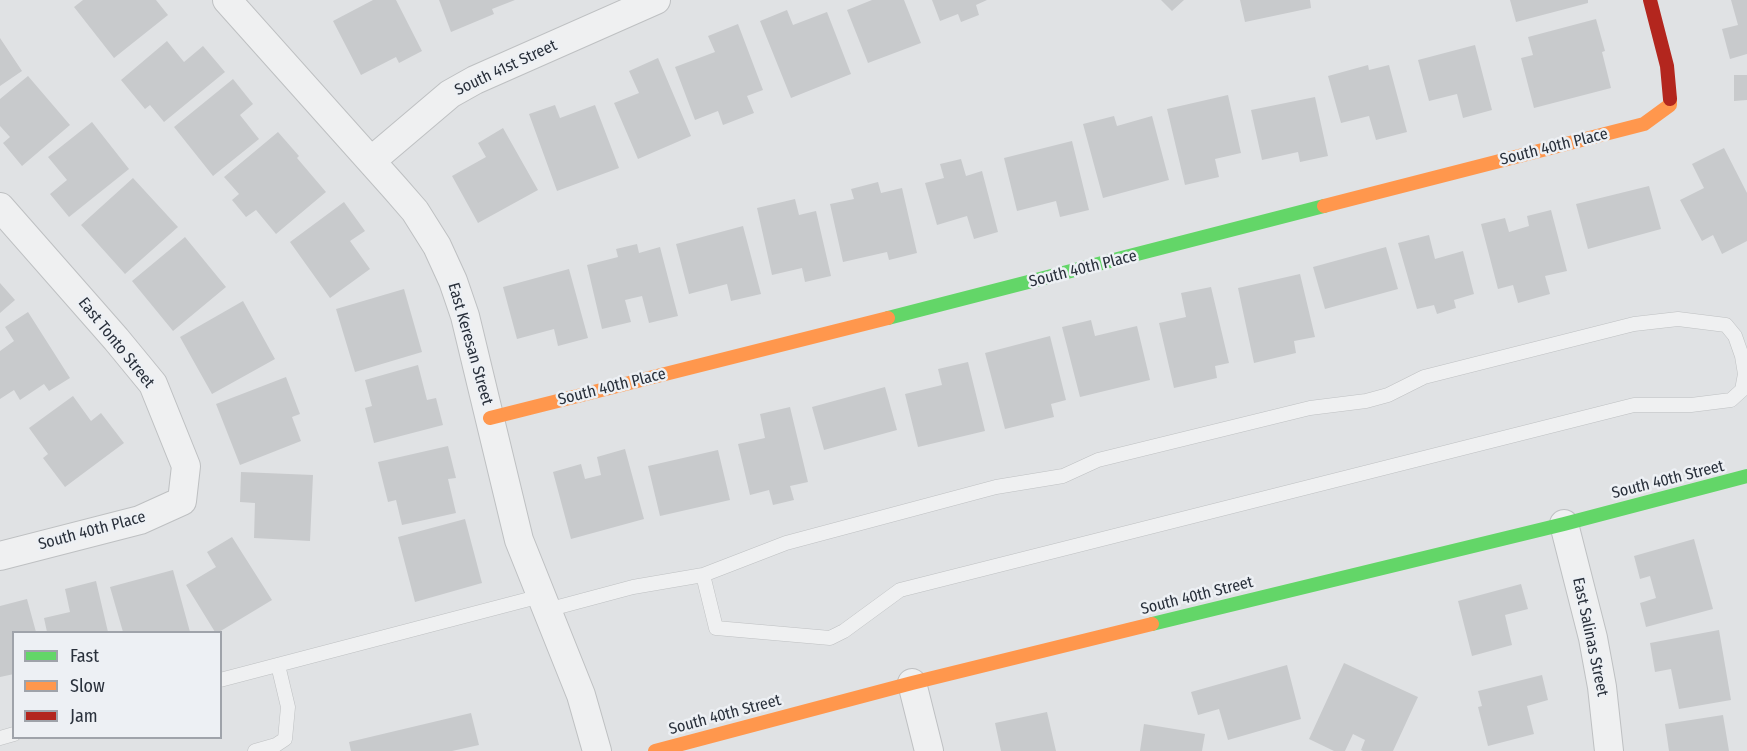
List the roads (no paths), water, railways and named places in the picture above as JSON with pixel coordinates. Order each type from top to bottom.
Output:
[{"type":"street","name":"East Keresan Street","points":[[227,0],[415,211],[437,246],[453,280],[465,316],[519,540],[581,695],[597,751]]},
{"type":"street","name":"South 41st Street","points":[[371,161],[450,94],[475,80],[656,0]]},
{"type":"street","name":"South 40th Place","points":[[490,418],[1644,124],[1670,105],[1667,66],[1650,0]]},
{"type":"street","name":"East Tonto Street","points":[[0,207],[153,384],[186,466],[182,501]]},
{"type":"street","name":"South 40th Street","points":[[655,751],[912,683],[1564,524],[1747,476]]},
{"type":"street","name":"South 40th Place","points":[[0,556],[140,520],[182,501]]},
{"type":"street","name":"East Salinas Street","points":[[1564,524],[1593,638],[1602,687],[1609,751]]},
{"type":"street","points":[[912,683],[929,751]]},
{"type":"lane","points":[[222,679],[544,603],[703,575],[786,543],[996,487],[1063,476],[1098,460],[1310,408],[1366,401],[1388,395],[1424,377],[1634,324],[1678,319],[1726,325],[1735,336],[1742,356],[1745,374],[1742,390],[1731,400],[1691,405],[1634,405],[900,590],[844,631],[830,638],[716,628],[703,575]]},
{"type":"lane","points":[[255,751],[276,745],[285,739],[288,707],[278,665]]}]
